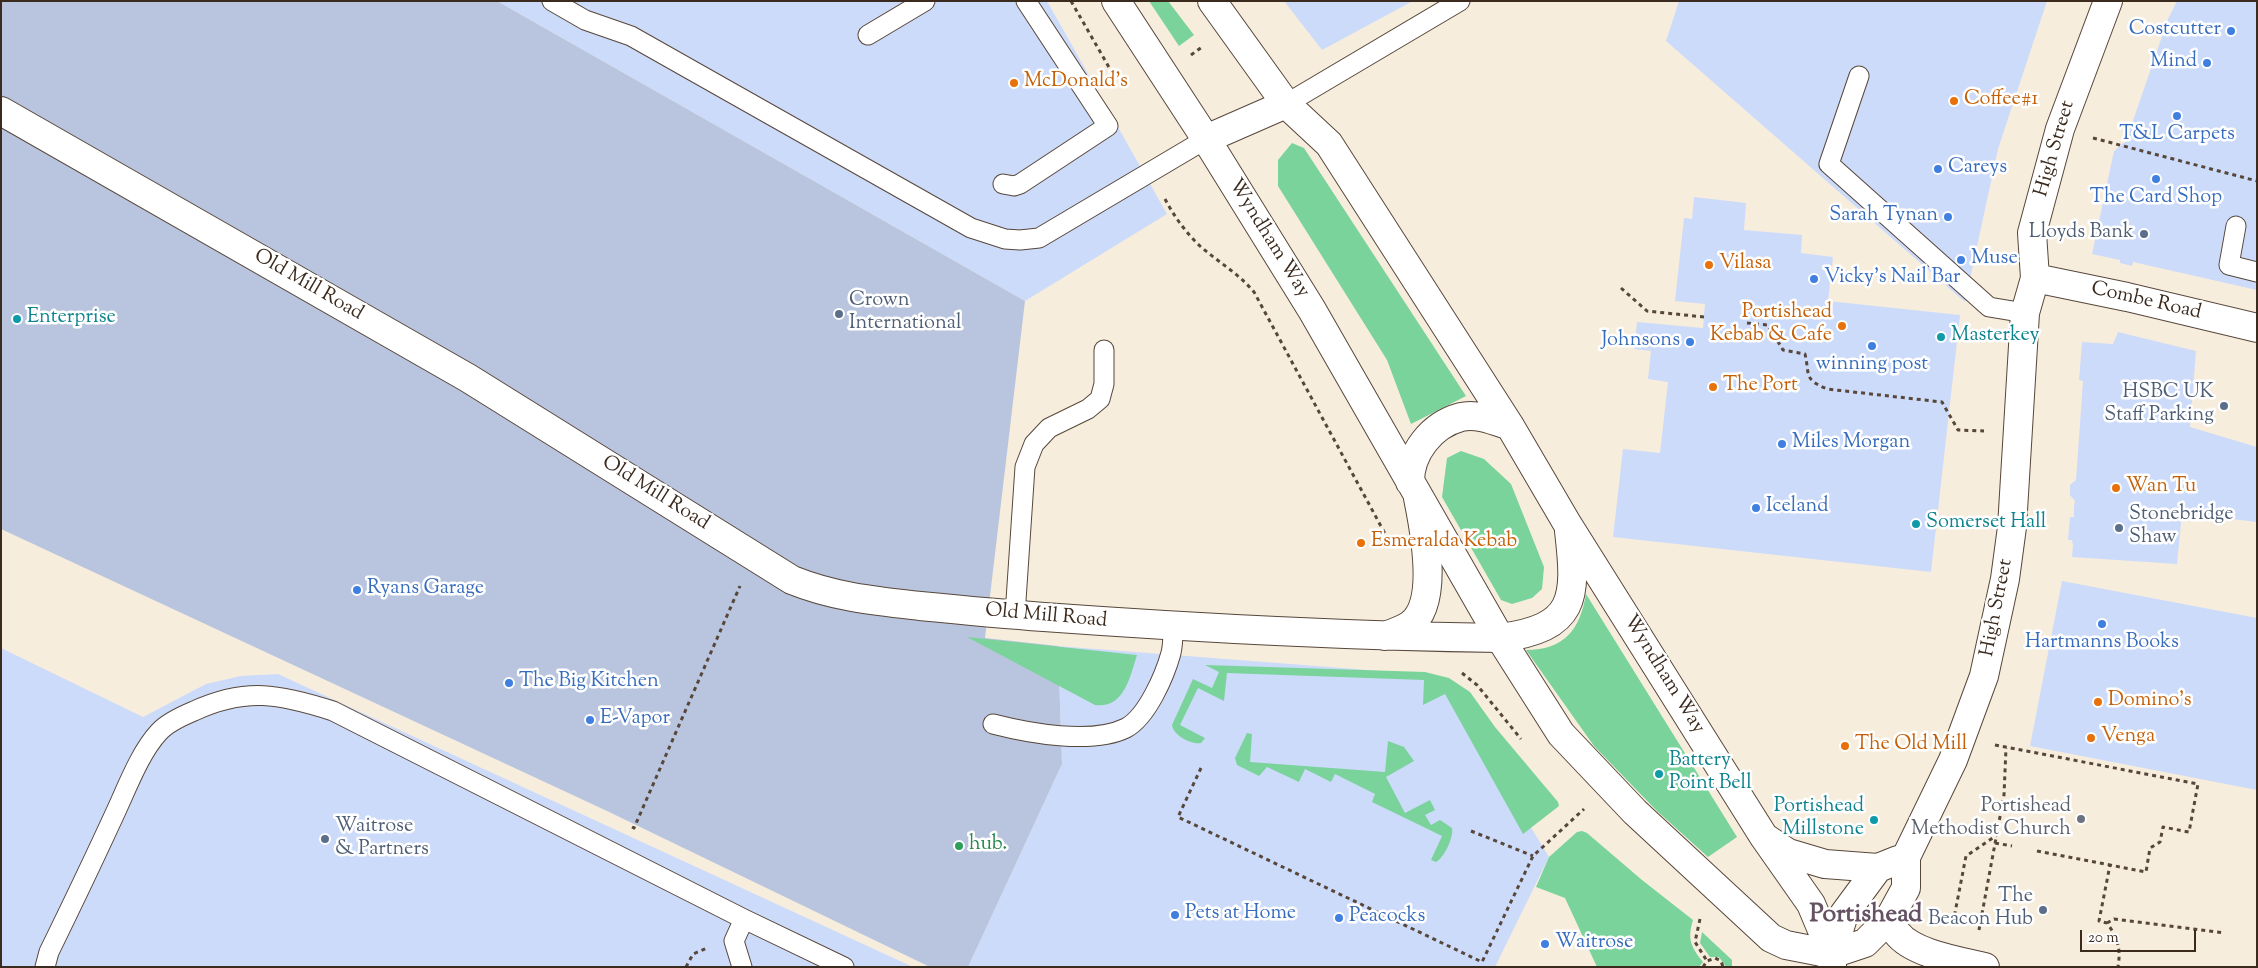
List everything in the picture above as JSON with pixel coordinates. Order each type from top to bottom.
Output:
[{"type":"main road","name":"Wyndham Way","points":[[1116,1],[1206,140],[1312,310],[1500,638],[1561,734],[1635,812],[1771,938],[1826,963]]},
{"type":"main road","name":"Wyndham Way","points":[[1212,1],[1286,104],[1330,144],[1510,426],[1568,525],[1764,837],[1811,904],[1826,963]]},
{"type":"main road","name":"High Street","points":[[1826,963],[1865,944],[1889,919],[1906,888],[1906,857],[1956,753],[1984,676],[2008,557],[2019,434],[2025,313],[2035,278],[2032,233],[2060,129],[2108,1]]},
{"type":"main road","points":[[1206,140],[1286,104]]},
{"type":"main road","name":"Old Mill Road","points":[[1,111],[468,378],[792,580],[819,591],[852,599],[1015,615],[1173,627],[1384,637],[1500,638]]},
{"type":"main road","name":"Combe Road","points":[[2035,278],[2127,297],[2257,328]]},
{"type":"main road","points":[[1414,488],[1412,460],[1417,450],[1430,435],[1446,424],[1461,417],[1479,417],[1510,426]]},
{"type":"main road","name":"Old Mill Road","points":[[1384,637],[1410,624],[1419,614],[1424,599],[1426,547],[1414,488]]},
{"type":"main road","name":"Wyndham Way","points":[[1500,638],[1520,635],[1550,625],[1562,615],[1569,603],[1574,571],[1568,525]]},
{"type":"main road","points":[[1764,837],[1788,853],[1825,864],[1878,868],[1906,857]]},
{"type":"main road","points":[[1826,963],[1844,914],[1878,868]]},
{"type":"main road","points":[[1889,919],[1897,934],[1911,944],[1968,963]]},
{"type":"lane","points":[[552,1],[585,20],[631,36],[971,228],[1005,239],[1033,239],[1044,236],[1148,172],[1206,140]]},
{"type":"lane","points":[[868,36],[925,1]]},
{"type":"lane","points":[[1003,184],[1020,184],[1108,126],[1026,1]]},
{"type":"lane","points":[[1286,104],[1460,1]]},
{"type":"lane","points":[[1859,76],[1829,164],[1989,307],[2025,313]]},
{"type":"lane","points":[[2236,226],[2228,265],[2257,272]]},
{"type":"lane","points":[[1015,615],[1025,467],[1034,444],[1049,428],[1088,409],[1100,399],[1104,384],[1104,350]]},
{"type":"lane","points":[[993,724],[1056,735],[1098,735],[1126,728],[1145,709],[1160,682],[1172,652],[1173,627]]},
{"type":"lane","points":[[45,967],[50,952],[132,776],[159,732],[180,717],[209,704],[238,695],[266,694],[296,699],[332,711],[744,919],[844,967]]},
{"type":"lane","points":[[742,967],[734,941],[744,919]]},
{"type":"path","points":[[2060,129],[2257,181]]},
{"type":"path","name":"Wyndham Way","points":[[1169,207],[1188,234],[1213,257],[1234,271],[1254,292],[1389,544]]},
{"type":"path","points":[[1620,288],[1647,311],[1704,317]]},
{"type":"path","points":[[1747,322],[1768,325],[1783,350],[1805,354],[1807,375],[1813,383],[1826,389],[1942,402],[1958,430],[2019,434]]},
{"type":"path","points":[[625,824],[634,828],[753,556]]},
{"type":"path","points":[[1991,745],[2198,784],[2189,832],[2163,827],[2160,842],[2150,848],[2146,872],[2037,851]]},
{"type":"path","points":[[1968,963],[1997,835],[2004,795],[2006,748]]},
{"type":"path","points":[[1201,768],[1178,817],[1482,962],[1533,856],[1584,809]]},
{"type":"path","points":[[1471,831],[1533,856]]},
{"type":"path","points":[[1968,963],[1966,856],[1997,835]]},
{"type":"path","points":[[1995,843],[2012,846]]},
{"type":"path","points":[[2110,865],[2099,921],[2108,923],[2114,919],[2225,933]]},
{"type":"path","points":[[1702,912],[1695,933],[1695,942],[1707,961]]},
{"type":"path","points":[[2108,923],[2119,945],[2118,967]]},
{"type":"path","points":[[1703,967],[1707,961],[1715,958],[1721,961],[1723,967]]},
{"type":"shaded area","points":[[1,1],[497,1],[1025,301],[985,638],[1058,646],[1062,764],[968,967],[930,967],[607,811],[1,529]]},
{"type":"shaded area","points":[[497,1],[1047,1],[1167,214],[1025,301]]},
{"type":"shaded area","points":[[1284,1],[1413,1],[1322,50]]},
{"type":"shaded area","points":[[1679,1],[2047,1],[1998,149],[1965,302],[1666,41]]},
{"type":"shaded area","points":[[2177,1],[2257,1],[2257,290],[2133,262],[2132,266],[2120,263],[2120,260],[2092,254],[2114,151],[2126,141],[2168,19]]},
{"type":"shaded area","points":[[1694,197],[1746,203],[1744,230],[1802,235],[1801,253],[1833,257],[1828,301],[1960,315],[1931,572],[1613,537],[1623,449],[1660,453],[1668,382],[1648,379],[1651,351],[1634,349],[1637,322],[1703,328],[1705,304],[1675,301],[1684,218],[1692,219]]},
{"type":"shaded area","points":[[2118,332],[2196,351],[2190,427],[2257,447],[2257,522],[2182,513],[2177,564],[2072,557],[2072,540],[2068,540],[2070,517],[2074,517],[2075,501],[2070,495],[2070,485],[2076,480],[2083,381],[2079,380],[2082,342],[2113,344]]},
{"type":"shaded area","points":[[2062,581],[2257,618],[2257,790],[2030,746]]},
{"type":"shaded area","points":[[1058,646],[1420,674],[1442,681],[1549,857],[1495,967],[968,967],[1062,764]]},
{"type":"shaded area","points":[[1,648],[143,717],[206,684],[241,676],[278,674],[913,967],[1,967]]},
{"type":"green space","points":[[1149,1],[1168,1],[1194,35],[1179,46]]},
{"type":"green space","points":[[1292,143],[1304,148],[1466,396],[1411,424],[1387,360],[1278,186],[1278,160]]},
{"type":"green space","points":[[1461,451],[1484,459],[1511,484],[1544,567],[1542,589],[1532,598],[1512,604],[1501,600],[1442,497],[1447,458]]},
{"type":"green space","points":[[1586,594],[1737,837],[1708,857],[1656,810],[1594,746],[1526,650],[1551,646],[1568,636],[1579,618]]},
{"type":"green space","points":[[967,637],[1137,655],[1128,682],[1119,697],[1105,705],[1095,705]]},
{"type":"green space","points":[[1205,665],[1425,672],[1449,678],[1470,692],[1495,727],[1558,802],[1559,806],[1523,834],[1445,694],[1423,705],[1424,680],[1227,673],[1224,701],[1198,688],[1180,725],[1205,738],[1201,743],[1188,741],[1179,736],[1172,725],[1193,679],[1212,688],[1219,672]]},
{"type":"green space","points":[[1247,733],[1252,734],[1250,762],[1385,772],[1388,741],[1404,747],[1414,761],[1386,777],[1405,813],[1430,800],[1435,810],[1425,815],[1431,825],[1440,820],[1452,828],[1450,842],[1445,852],[1436,862],[1431,860],[1442,836],[1372,802],[1375,794],[1335,774],[1331,782],[1305,769],[1299,782],[1267,767],[1259,776],[1237,765],[1235,758]]},
{"type":"green space","points":[[1577,832],[1587,833],[1693,920],[1690,938],[1693,947],[1703,962],[1699,967],[1597,967],[1565,898],[1536,887],[1549,857]]},
{"type":"green space","points":[[1702,932],[1732,960],[1732,967],[1726,967],[1719,957],[1710,957],[1700,943]]},
{"type":"place","name":"Costcutter","points":[[2231,31]]},
{"type":"place","name":"Mind","points":[[2207,63]]},
{"type":"place","name":"McDonald's","points":[[1014,83]]},
{"type":"place","name":"Coffee#1","points":[[1954,101]]},
{"type":"place","name":"T&L Carpets","points":[[2177,116]]},
{"type":"place","name":"Careys","points":[[1938,169]]},
{"type":"place","name":"The Card Shop","points":[[2156,179]]},
{"type":"place","name":"Sarah Tynan","points":[[1948,217]]},
{"type":"place","name":"Lloyds Bank","points":[[2144,234]]},
{"type":"place","name":"Muse","points":[[1961,260]]},
{"type":"place","name":"Vilasa","points":[[1709,265]]},
{"type":"place","name":"Vicky's Nail Bar","points":[[1814,279]]},
{"type":"place","name":"Crown International","points":[[839,314]]},
{"type":"place","name":"Enterprise","points":[[17,319]]},
{"type":"place","name":"Portishead Kebab & Cafe","points":[[1842,326]]},
{"type":"place","name":"Masterkey","points":[[1941,337]]},
{"type":"place","name":"Johnsons","points":[[1690,342]]},
{"type":"place","name":"winning post","points":[[1872,346]]},
{"type":"place","name":"The Port","points":[[1713,387]]},
{"type":"place","name":"HSBC UK Staff Parking","points":[[2224,406]]},
{"type":"place","name":"Miles Morgan","points":[[1782,444]]},
{"type":"place","name":"Wan Tu","points":[[2116,488]]},
{"type":"place","name":"Iceland","points":[[1756,508]]},
{"type":"place","name":"Somerset Hall","points":[[1916,524]]},
{"type":"place","name":"Stonebridge Shaw","points":[[2119,528]]},
{"type":"place","name":"Esmeralda Kebab","points":[[1361,543]]},
{"type":"place","name":"Ryans Garage","points":[[357,590]]},
{"type":"place","name":"Hartmanns Books","points":[[2102,624]]},
{"type":"place","name":"The Big Kitchen","points":[[509,683]]},
{"type":"place","name":"Domino's","points":[[2098,702]]},
{"type":"place","name":"E-Vapor","points":[[590,720]]},
{"type":"place","name":"Venga","points":[[2091,738]]},
{"type":"place","name":"The Old Mill","points":[[1845,746]]},
{"type":"place","name":"Battery Point Bell","points":[[1659,774]]},
{"type":"place","name":"Portishead Methodist Church","points":[[2081,819]]},
{"type":"place","name":"Portishead Millstone","points":[[1874,820]]},
{"type":"place","name":"Waitrose & Partners","points":[[325,839]]},
{"type":"place","name":"hub.","points":[[959,846]]},
{"type":"place","name":"The Beacon Hub","points":[[2043,910]]},
{"type":"place","name":"Pets at Home","points":[[1175,915]]},
{"type":"place","name":"Peacocks","points":[[1339,918]]},
{"type":"place","name":"Waitrose","points":[[1545,944]]},
{"type":"district","name":"Portishead","points":[[1866,917]]}]
